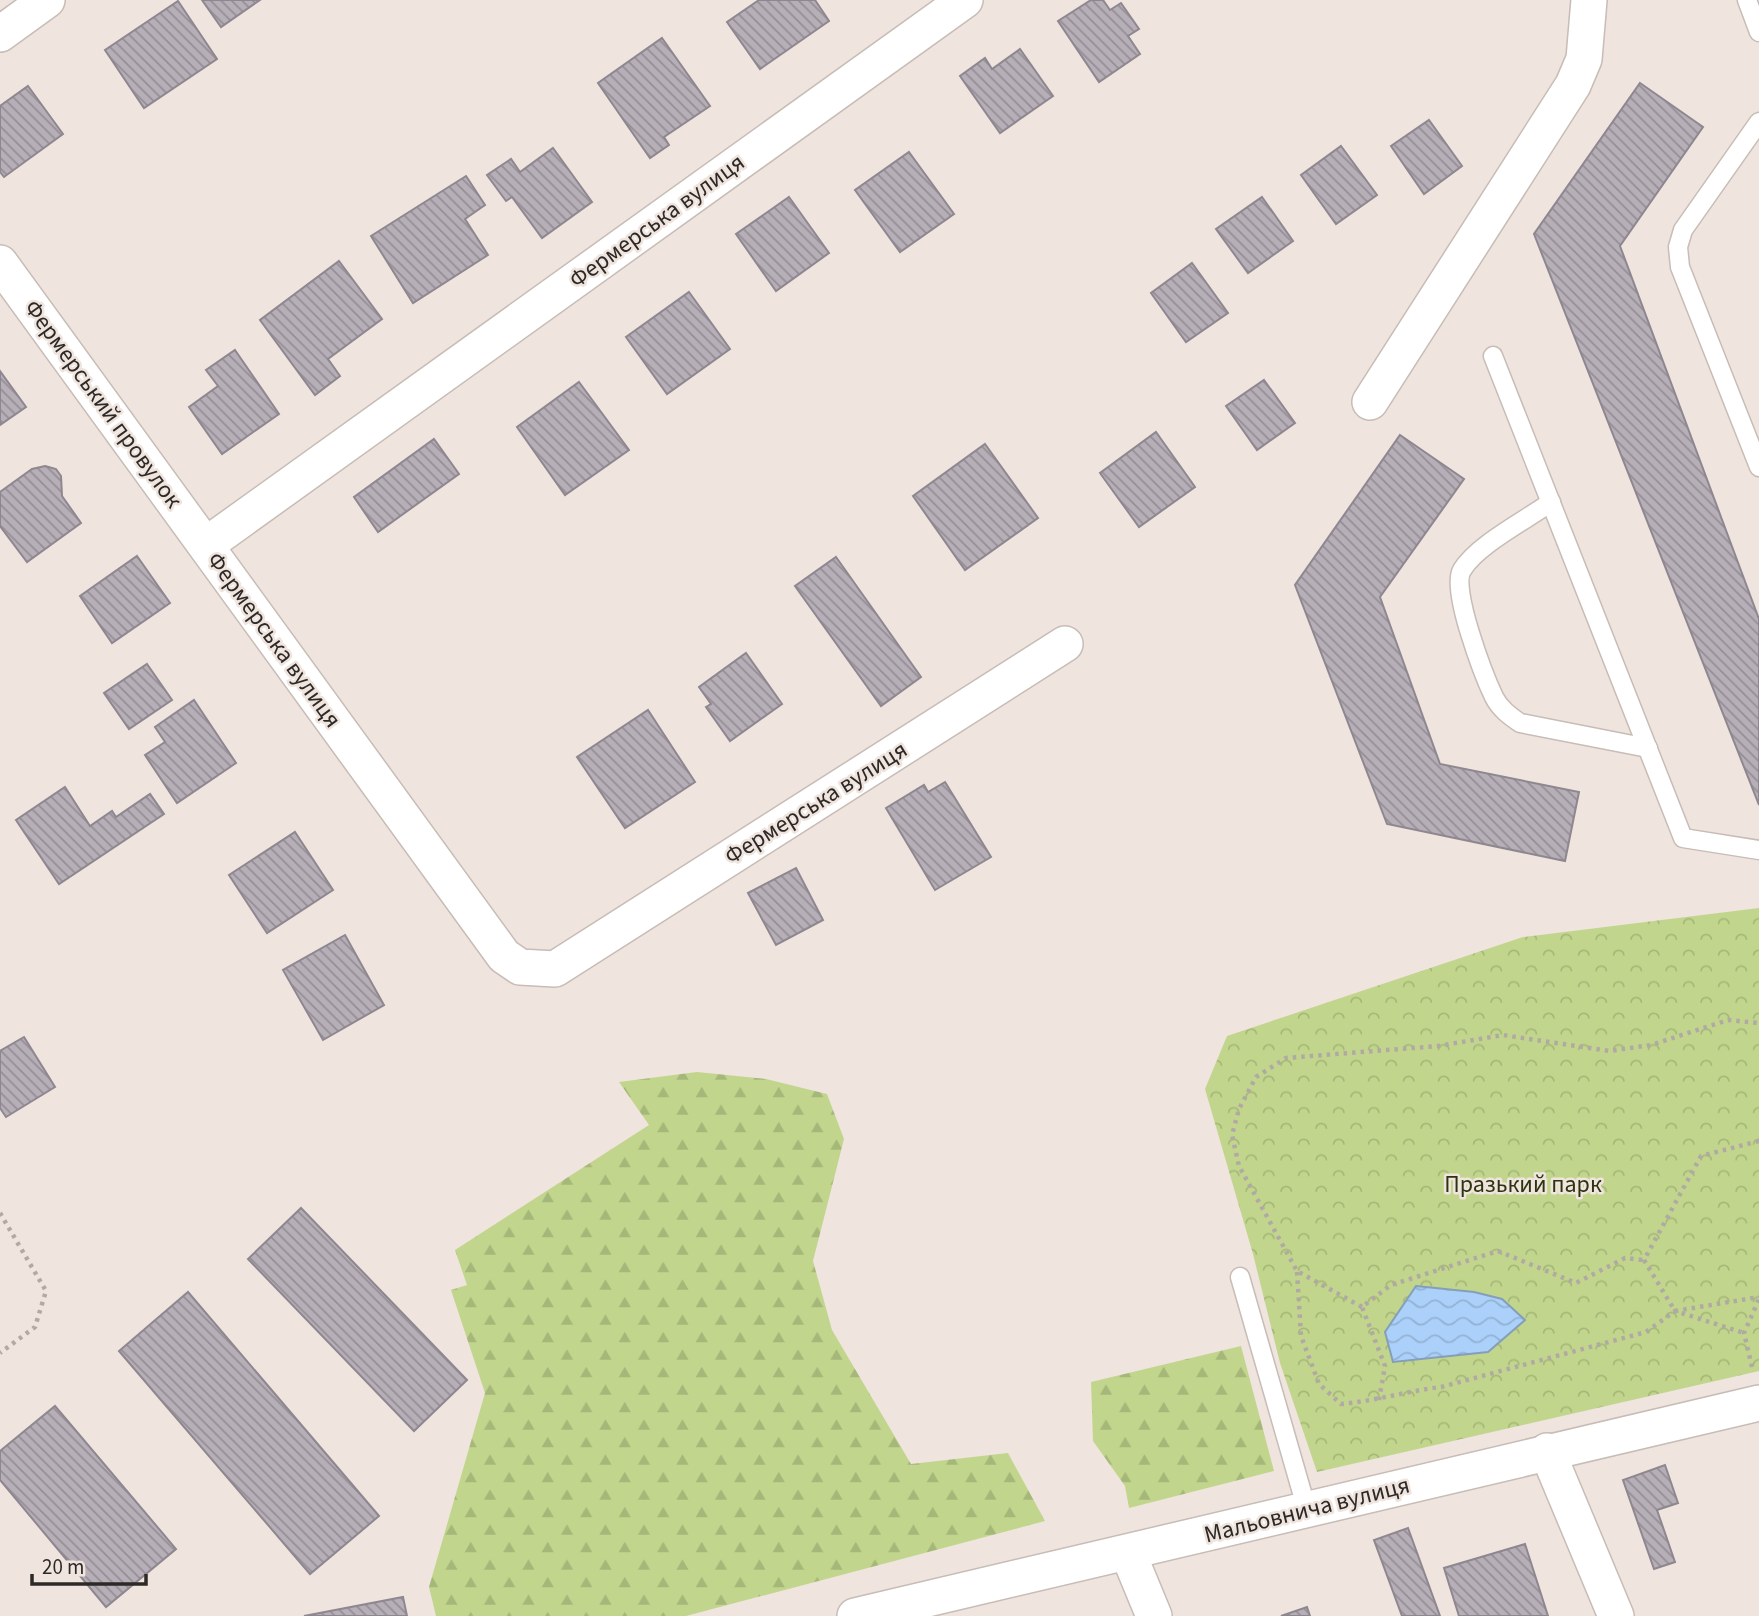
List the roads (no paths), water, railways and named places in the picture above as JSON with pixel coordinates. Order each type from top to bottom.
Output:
[{"type":"street","points":[[0,34],[47,0]]},
{"type":"street","name":"Фермерська вулиця","points":[[965,0],[205,545],[504,956],[520,967],[536,970],[555,968],[1065,645]]},
{"type":"street","points":[[1370,402],[1573,85],[1584,59],[1588,0]]},
{"type":"street","name":"Фермерський провулок","points":[[0,263],[205,545]]},
{"type":"street","name":"Мальовнича вулиця","points":[[855,1616],[1548,1451],[1756,1388]]},
{"type":"street","points":[[1548,1451],[1616,1616]]},
{"type":"street","points":[[1128,1553],[1154,1616]]},
{"type":"lane","points":[[1747,0],[1759,32]]},
{"type":"lane","points":[[1759,122],[1682,230],[1678,247],[1681,267],[1759,467]]},
{"type":"lane","points":[[1493,356],[1683,838],[1759,850]]},
{"type":"lane","points":[[1551,502],[1470,559],[1460,572],[1459,598],[1494,697],[1505,712],[1520,723],[1648,748]]},
{"type":"lane","points":[[1240,1277],[1307,1510]]},
{"type":"water","points":[[1416,1286],[1474,1292],[1502,1299],[1525,1320],[1488,1352],[1393,1362],[1385,1332]]},
{"type":"park label","name":"Празький парк","points":[[1523,1184]]}]
